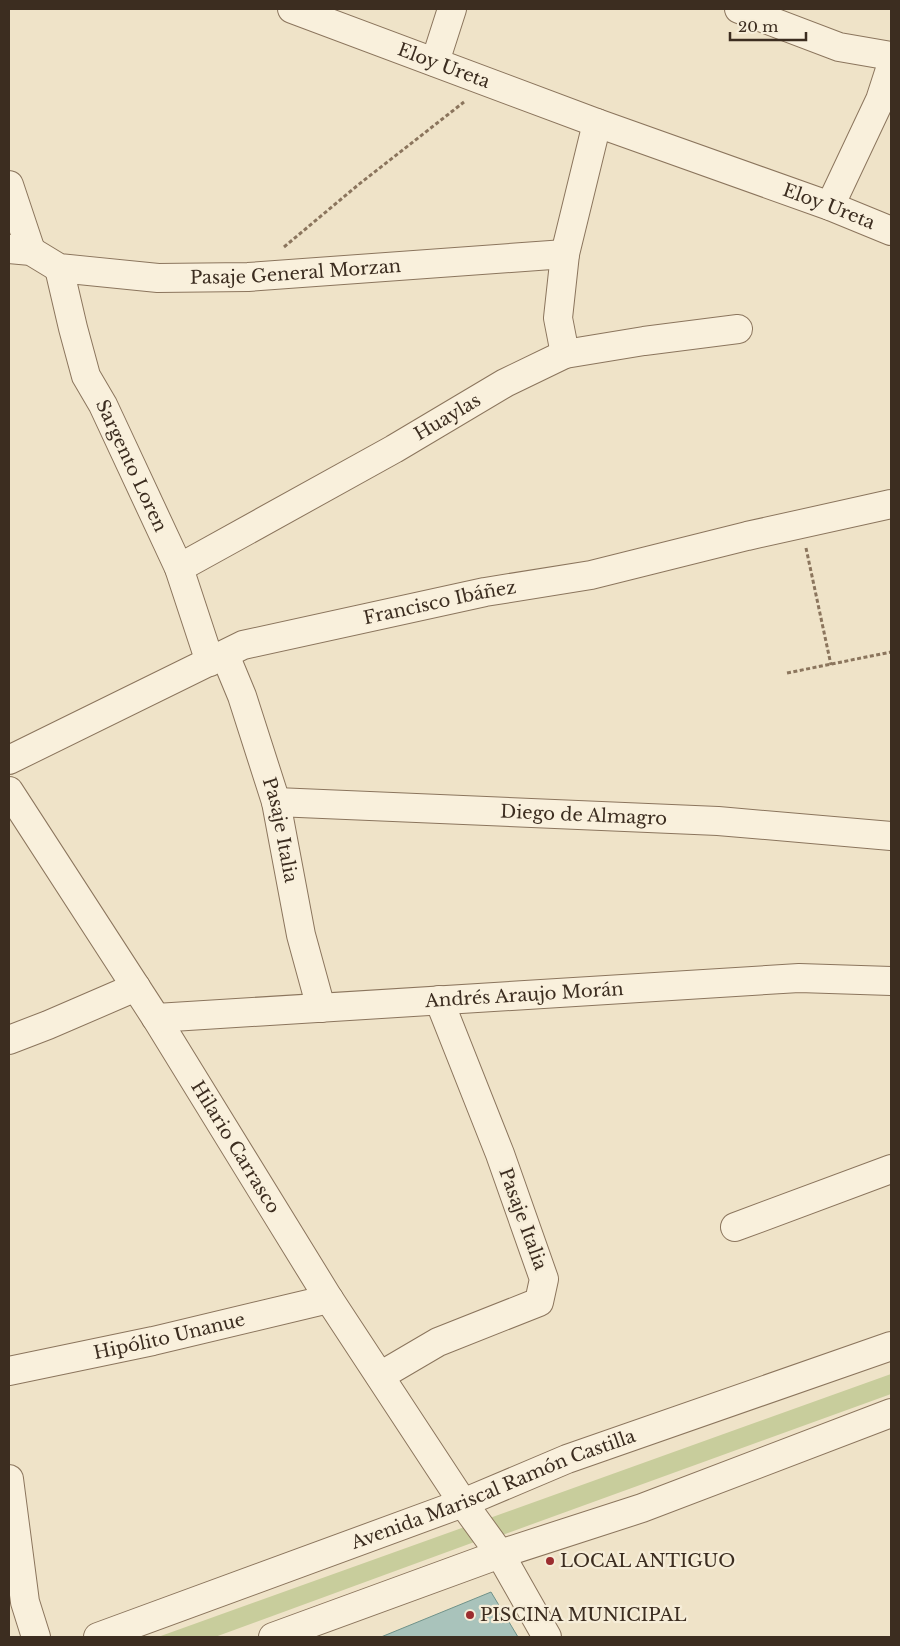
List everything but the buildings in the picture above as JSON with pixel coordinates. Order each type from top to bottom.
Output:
[{"type":"street","name":"Eloy Ureta","points":[[292,9],[598,123],[830,206],[891,231]]},
{"type":"street","points":[[435,62],[452,9]]},
{"type":"street","points":[[739,9],[839,47],[891,56]]},
{"type":"street","points":[[830,206],[880,100],[891,66]]},
{"type":"street","points":[[565,354],[558,318],[565,254],[598,123]]},
{"type":"street","points":[[9,185],[20,250]]},
{"type":"street","name":"Pasaje General Morzan","points":[[20,250],[59,268],[158,278],[248,277],[565,254]]},
{"type":"street","name":"Sargento Loren","points":[[59,268],[86,376],[103,405],[179,568],[217,659]]},
{"type":"street","name":"Huaylas","points":[[179,568],[394,449],[505,383],[565,354],[644,341],[738,329]]},
{"type":"street","name":"Francisco Ibáñez","points":[[9,760],[242,645],[485,592],[591,575],[801,523],[891,504]]},
{"type":"street","name":"Pasaje Italia","points":[[217,659],[242,696],[276,802],[301,935],[321,1008]]},
{"type":"street","name":"Hilario Carrasco","points":[[9,792],[156,1018],[329,1298],[463,1503],[500,1554],[547,1637]]},
{"type":"street","name":"Diego de Almagro","points":[[276,802],[718,821],[891,836]]},
{"type":"street","name":"Andrés Araujo Morán","points":[[156,1018],[799,978],[891,981]]},
{"type":"street","points":[[9,1040],[136,987]]},
{"type":"street","name":"Pasaje Italia","points":[[380,1376],[438,1342],[539,1302],[544,1279],[500,1154],[440,1000]]},
{"type":"street","points":[[736,1228],[891,1169]]},
{"type":"street","name":"Hipólito Unanue","points":[[9,1371],[153,1341],[329,1298]]},
{"type":"street","name":"Avenida Mariscal Ramón Castilla","points":[[98,1637],[463,1503],[567,1459],[891,1346]]},
{"type":"street","points":[[273,1637],[500,1554],[642,1508],[891,1413]]},
{"type":"street","points":[[9,1480],[26,1602],[36,1637]]},
{"type":"path","points":[[248,277],[358,185],[490,82]]},
{"type":"path","points":[[801,523],[831,665]]},
{"type":"path","points":[[787,673],[891,652]]},
{"type":"green space","points":[[891,1374],[891,1394],[494,1538],[488,1537],[215,1637],[158,1637]]},
{"type":"water","name":"PISCINA MUNICIPAL","points":[[491,1592],[518,1637],[381,1637]]},
{"type":"place","name":"LOCAL ANTIGUO","points":[[550,1561]]},
{"type":"place","name":"PISCINA MUNICIPAL","points":[[470,1615]]}]
